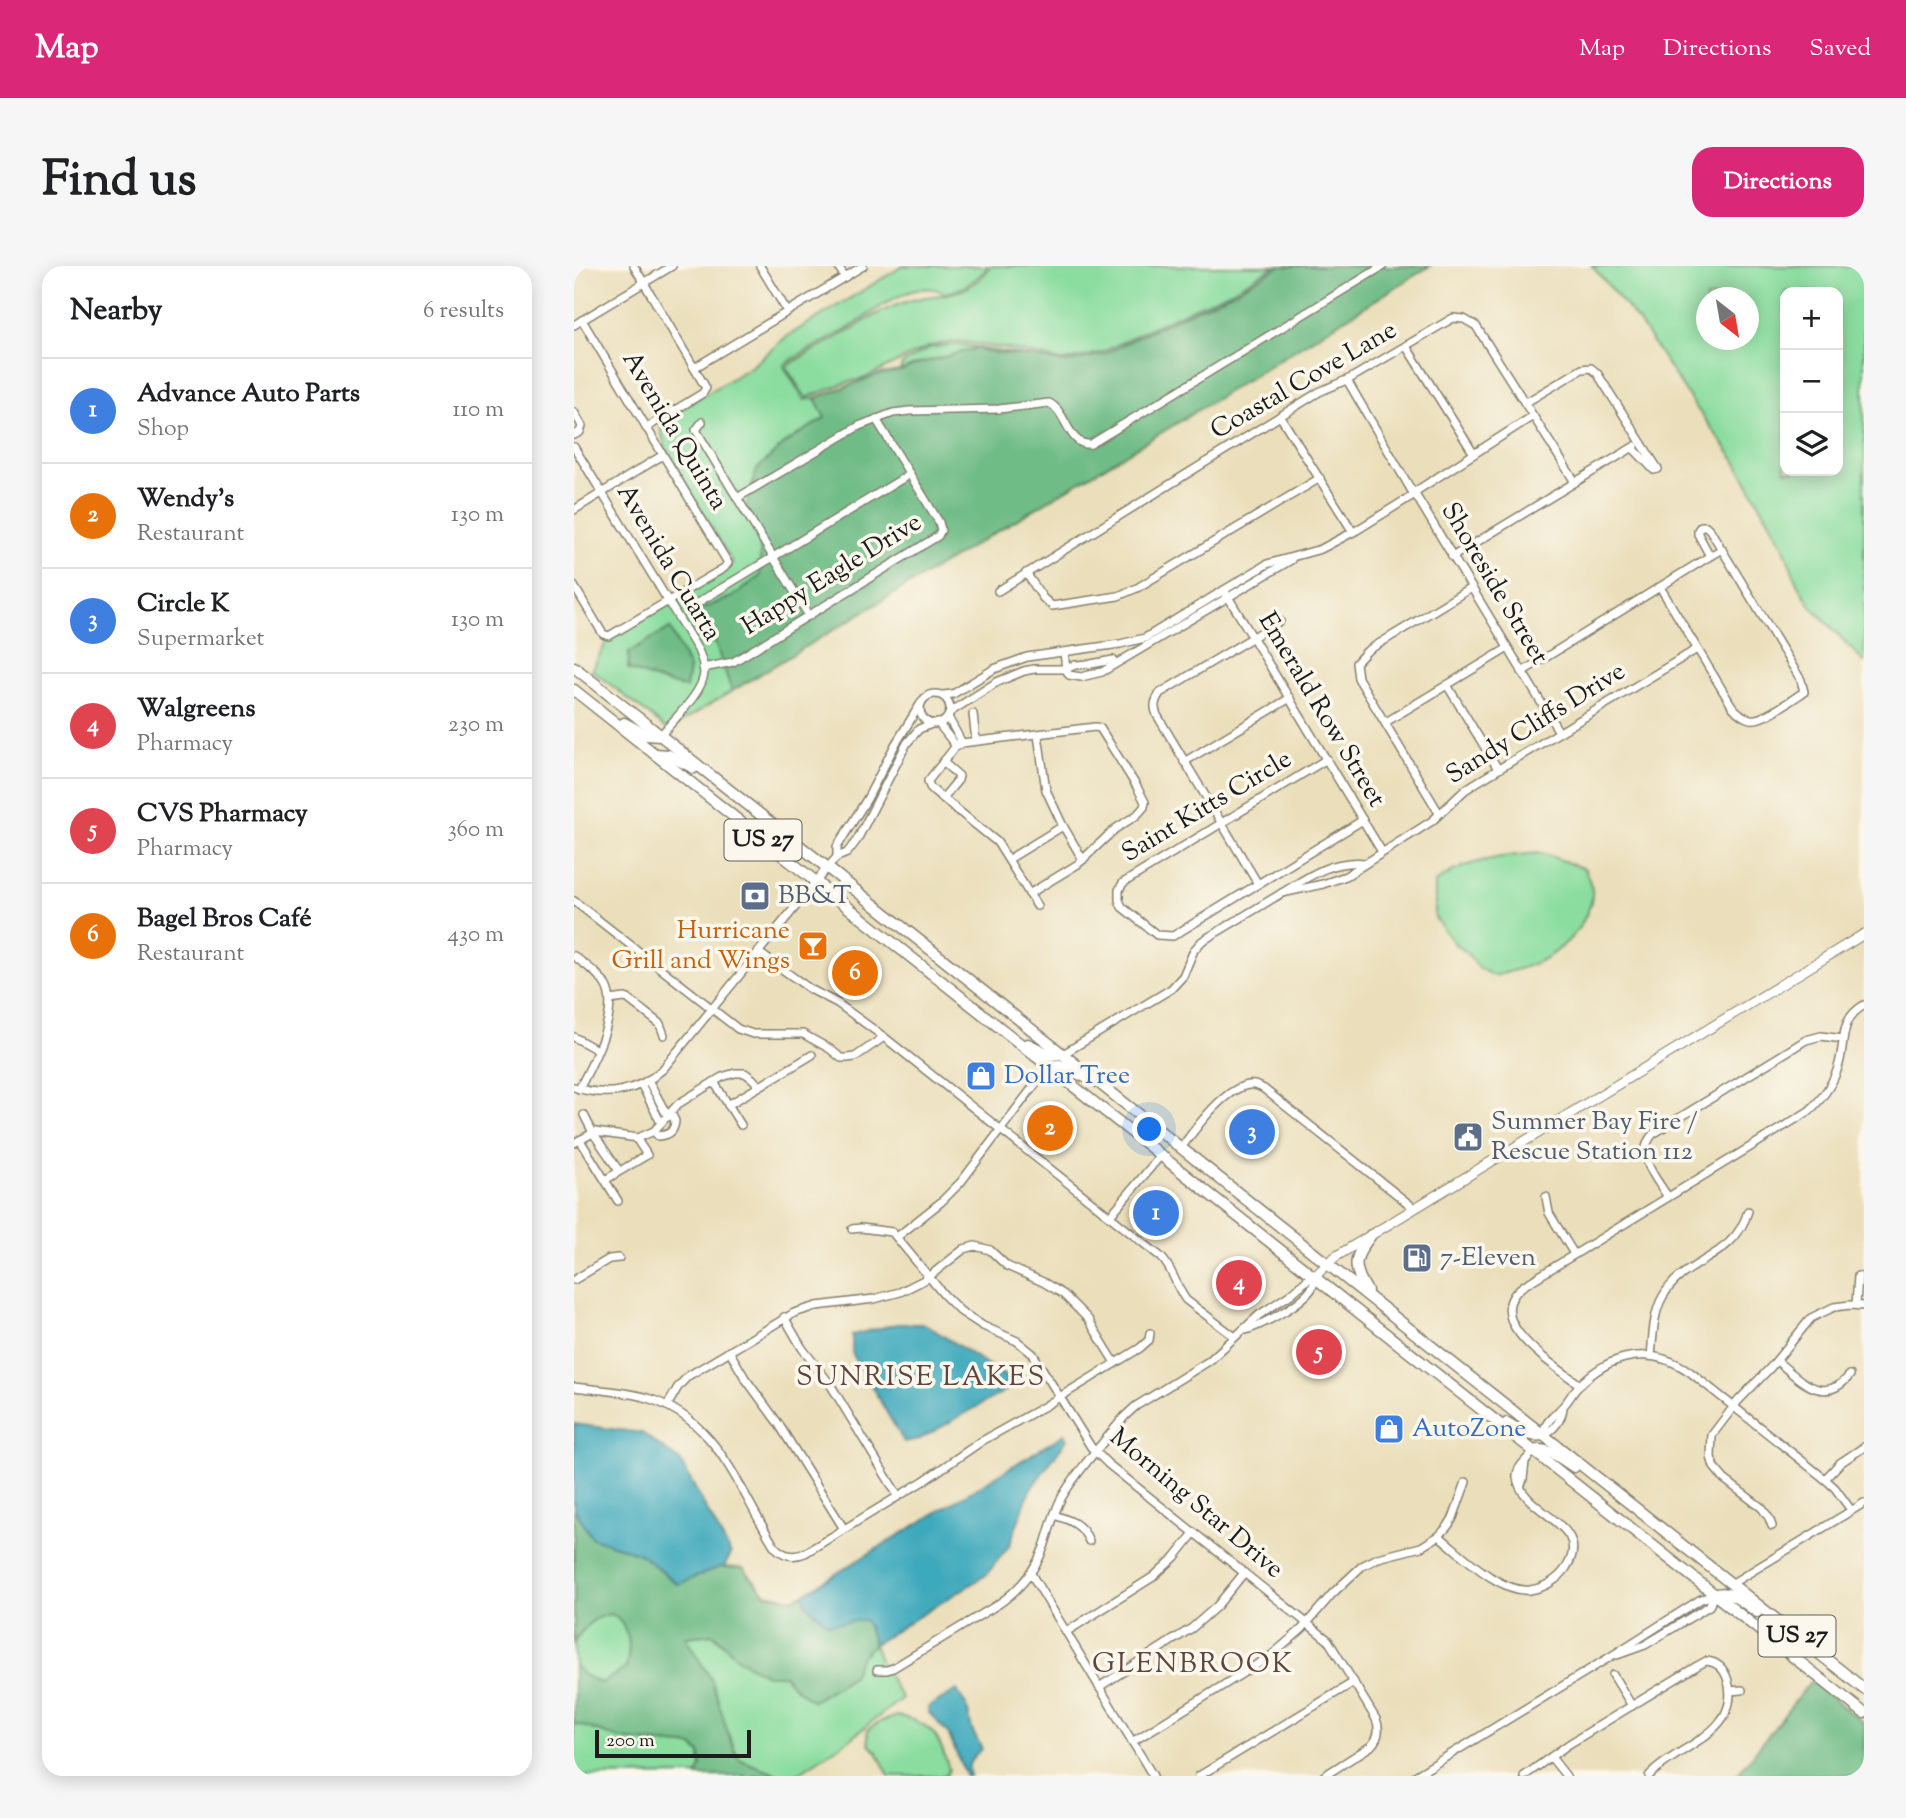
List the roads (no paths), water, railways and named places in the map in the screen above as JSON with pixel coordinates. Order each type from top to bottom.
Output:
[{"type":"highway","name":"US 27","points":[[574,667],[1864,1689]]},
{"type":"highway","name":"US 27","points":[[574,690],[1864,1713]]},
{"type":"highway","points":[[600,711],[646,735],[660,736]]},
{"type":"highway","points":[[655,754],[668,755],[715,779]]},
{"type":"highway","points":[[1007,1034],[1050,1055],[1063,1054]]},
{"type":"highway","points":[[1049,1066],[1060,1065],[1104,1087]]},
{"type":"highway","points":[[1371,1235],[1361,1248],[1356,1263],[1360,1280],[1372,1299]]},
{"type":"highway","points":[[1488,1414],[1530,1435],[1543,1435]]},
{"type":"highway","points":[[1534,1451],[1541,1448],[1547,1451],[1575,1468],[1640,1519],[1648,1524],[1656,1524]]},
{"type":"highway","points":[[1715,1595],[1722,1592],[1729,1595],[1757,1612],[1823,1664],[1835,1667]]},
{"type":"main road","points":[[1314,1277],[1327,1264],[1414,1208],[1864,934]]},
{"type":"street","points":[[634,266],[705,387],[704,392],[646,428]]},
{"type":"street","points":[[574,325],[672,266]]},
{"type":"street","points":[[760,266],[787,312]]},
{"type":"street","points":[[838,266],[845,277]]},
{"type":"street","points":[[694,368],[863,266]]},
{"type":"street","points":[[737,498],[859,426],[903,411],[997,409],[1049,403],[1056,407],[1077,441],[1091,444],[1383,266]]},
{"type":"street","name":"Coastal Cove Lane","points":[[998,591],[1319,392],[1347,380],[1450,319],[1467,320],[1478,329],[1575,482]]},
{"type":"street","name":"Avenida Quinta","points":[[582,320],[727,559],[727,565],[668,602]]},
{"type":"street","points":[[1406,346],[1474,454]]},
{"type":"street","points":[[1525,403],[1582,369],[1590,368],[1596,372],[1658,467],[1657,470],[1633,448]]},
{"type":"street","name":"Shoreside Street","points":[[1347,380],[1559,732]]},
{"type":"street","points":[[574,412],[582,426],[580,432],[574,435]]},
{"type":"street","points":[[1280,416],[1353,532]]},
{"type":"street","points":[[837,857],[837,847],[867,799],[895,745],[928,696],[953,694],[995,668],[1027,657],[1133,642],[1144,638],[1267,564],[1321,549],[1353,532],[1534,416]]},
{"type":"street","name":"Happy Eagle Drive","points":[[703,668],[733,662],[939,535],[939,522],[876,419]]},
{"type":"street","points":[[702,422],[696,430],[808,616]]},
{"type":"street","points":[[1452,556],[1641,442]]},
{"type":"street","name":"Avenida Cuarta","points":[[574,447],[698,650],[703,668],[702,681],[660,736]]},
{"type":"street","points":[[574,510],[663,455]]},
{"type":"street","points":[[689,608],[910,474]]},
{"type":"street","points":[[1026,573],[1043,598],[1052,606],[1123,595],[1320,478]]},
{"type":"street","points":[[1660,587],[1732,706],[1741,715],[1758,719],[1804,692],[1801,680],[1722,549],[1710,530],[1701,526],[1698,534],[1710,556]]},
{"type":"street","points":[[1522,672],[1722,549]]},
{"type":"street","points":[[1064,652],[1069,675],[1081,677],[1102,672],[1297,556]]},
{"type":"street","points":[[574,586],[603,634],[607,636],[668,602]]},
{"type":"street","points":[[1439,813],[1358,678],[1356,663],[1367,651],[1471,588]]},
{"type":"street","name":"Emerald Row Street","points":[[1224,590],[1382,852]]},
{"type":"street","points":[[1258,884],[1154,708],[1160,692],[1280,621]]},
{"type":"street","points":[[1108,646],[1114,663]]},
{"type":"street","points":[[1386,722],[1508,648]]},
{"type":"street","name":"Sandy Cliffs Drive","points":[[1282,893],[1346,876],[1432,821],[1465,790],[1697,649]]},
{"type":"street","points":[[574,956],[601,979],[610,1000],[607,1027],[577,1088],[612,1093],[624,1091],[656,1076],[673,1059],[827,868],[837,857],[847,853],[857,840],[913,734],[936,723],[997,682],[1014,674],[1034,668],[1066,669]]},
{"type":"street","points":[[1447,685],[1498,769]]},
{"type":"street","points":[[943,695],[949,702],[949,714],[959,745]]},
{"type":"street","points":[[1184,762],[1290,698]]},
{"type":"street","points":[[921,703],[923,716],[936,723],[959,745]]},
{"type":"street","points":[[973,714],[976,741]]},
{"type":"street","points":[[1029,894],[1083,860],[1115,829],[1142,811],[1144,802],[1100,728],[959,745],[928,781],[930,787],[997,842],[1009,859],[1029,894],[1037,906]]},
{"type":"street","points":[[1038,735],[1046,790],[1083,860]]},
{"type":"street","name":"Saint Kitts Circle","points":[[1326,759],[1123,883],[1119,890],[1122,907],[1157,934],[1173,936],[1363,820]]},
{"type":"street","points":[[943,762],[959,776],[943,798]]},
{"type":"street","points":[[877,778],[886,783]]},
{"type":"street","points":[[1009,859],[1063,826]]},
{"type":"street","name":"Sandy Cliffs Drive","points":[[1063,1054],[1171,989],[1183,976],[1194,950],[1202,941],[1313,873],[1353,862],[1366,863]]},
{"type":"street","points":[[1326,868],[1329,882]]},
{"type":"street","points":[[574,901],[738,1029],[753,1034],[803,1034],[841,1058],[855,1057],[884,1037]]},
{"type":"street","points":[[758,952],[884,1037],[1001,1128],[1165,1261],[1186,1300],[1236,1337]]},
{"type":"street","points":[[610,1000],[628,999],[660,1024],[664,1035]]},
{"type":"street","points":[[1580,1385],[1521,1338],[1509,1312],[1518,1289],[1813,1107],[1835,1077],[1849,1018],[1864,1005]]},
{"type":"street","points":[[1668,1197],[1645,1158],[1646,1145],[1653,1134],[1806,1040],[1821,1036],[1843,1039]]},
{"type":"street","points":[[574,1037],[597,1050]]},
{"type":"street","points":[[728,1105],[812,1055]]},
{"type":"street","points":[[852,1229],[892,1232],[897,1237],[952,1192],[1049,1066]]},
{"type":"street","points":[[618,1201],[577,1141],[593,1133],[636,1138],[654,1130],[684,1100],[735,1073],[745,1073],[759,1086]]},
{"type":"street","points":[[645,1082],[675,1121],[673,1131],[669,1134],[657,1136],[654,1130]]},
{"type":"street","points":[[645,1082],[661,1123]]},
{"type":"street","points":[[714,1082],[741,1125]]},
{"type":"street","points":[[1181,1148],[1214,1107],[1239,1088],[1253,1084],[1264,1089],[1414,1208]]},
{"type":"street","points":[[584,1115],[619,1171]]},
{"type":"street","points":[[605,1180],[647,1155],[636,1138]]},
{"type":"street","points":[[1110,1216],[1161,1155]]},
{"type":"street","points":[[1546,1197],[1549,1213],[1574,1254]]},
{"type":"street","points":[[1651,1356],[1656,1315],[1666,1292],[1683,1273],[1730,1243],[1740,1230],[1748,1211]]},
{"type":"street","name":"Morning Star Drive","points":[[897,1237],[944,1296],[965,1315],[1028,1349],[1041,1364],[1096,1452],[1117,1473],[1328,1640],[1382,1733],[1368,1749],[1324,1776]]},
{"type":"street","points":[[667,1406],[685,1379],[784,1317],[812,1307],[888,1296],[911,1288],[964,1249],[975,1246],[985,1248],[1007,1266],[1043,1282],[1069,1299],[1092,1325],[1115,1363]]},
{"type":"street","points":[[574,1280],[609,1259],[620,1258]]},
{"type":"street","points":[[1772,1526],[1762,1508],[1719,1474],[1712,1463],[1710,1449],[1713,1435],[1811,1318],[1834,1307],[1860,1306],[1858,1276]]},
{"type":"street","points":[[877,1670],[893,1668],[997,1605],[1016,1590],[1042,1551],[1054,1515],[1066,1491],[1125,1416],[1209,1361],[1259,1315],[1314,1277]]},
{"type":"street","points":[[784,1317],[802,1348],[830,1384],[898,1496]]},
{"type":"street","points":[[574,1387],[634,1395],[667,1406],[696,1425],[716,1446],[773,1544],[780,1552],[790,1556],[802,1555],[982,1441],[1143,1346],[1149,1340],[1150,1333]]},
{"type":"street","points":[[729,1351],[844,1529]]},
{"type":"street","points":[[1543,1435],[1546,1424],[1596,1371],[1611,1362],[1634,1356],[1651,1356],[1686,1369],[1825,1479],[1835,1488],[1850,1510]]},
{"type":"street","points":[[1777,1361],[1808,1386],[1819,1390],[1838,1386],[1850,1375]]},
{"type":"street","points":[[1825,1479],[1840,1463],[1864,1447]]},
{"type":"street","points":[[1439,1536],[1506,1587],[1535,1589],[1562,1573],[1568,1564],[1571,1551],[1569,1538],[1559,1522],[1529,1501],[1518,1480],[1518,1469],[1534,1451]]},
{"type":"street","points":[[1132,1742],[1259,1665],[1285,1645],[1359,1568],[1372,1560],[1417,1548],[1439,1536],[1451,1522],[1466,1482]]},
{"type":"street","points":[[1731,1584],[1864,1503]]},
{"type":"street","points":[[1054,1515],[1079,1525],[1089,1541]]},
{"type":"street","points":[[1066,1632],[1147,1582],[1170,1562],[1194,1533]]},
{"type":"street","points":[[1030,1572],[1153,1776]]},
{"type":"street","points":[[1099,1687],[1192,1628],[1217,1606],[1244,1573]]},
{"type":"street","points":[[1415,1776],[1705,1596],[1715,1595]]},
{"type":"street","points":[[1610,1657],[1639,1647],[1679,1624],[1709,1606],[1715,1595]]},
{"type":"street","points":[[1674,1616],[1679,1624]]},
{"type":"street","points":[[1524,1776],[1564,1747],[1706,1661],[1714,1662],[1723,1669],[1730,1691],[1727,1709],[1718,1726],[1665,1761],[1649,1776]]},
{"type":"street","points":[[1613,1675],[1632,1706]]},
{"type":"street","points":[[1199,1776],[1354,1682]]},
{"type":"street","points":[[1730,1691],[1742,1690]]},
{"type":"street","points":[[1551,1757],[1566,1776]]},
{"type":"water","points":[[896,1324],[925,1324],[1017,1384],[920,1439],[904,1442],[852,1353],[852,1335]]},
{"type":"water","points":[[574,1424],[642,1433],[680,1461],[731,1554],[724,1567],[678,1584],[640,1554],[592,1538],[574,1508]]},
{"type":"water","points":[[1065,1434],[1067,1439],[1030,1490],[1009,1546],[986,1575],[874,1644],[865,1620],[828,1624],[807,1605],[803,1594]]},
{"type":"water","points":[[957,1690],[967,1707],[972,1730],[982,1749],[971,1761],[970,1776],[966,1776],[948,1733],[929,1713],[928,1707]]},
{"type":"place","name":"BB&T","points":[[755,896]]},
{"type":"place","name":"Hurricane Grill and Wings","points":[[813,946]]},
{"type":"place","name":"Bagel Bros Café","points":[[855,973]]},
{"type":"place","name":"Dollar Tree","points":[[981,1076]]},
{"type":"place","name":"Wendy's","points":[[1050,1128]]},
{"type":"place","name":"Circle K","points":[[1252,1132]]},
{"type":"place","name":"Summer Bay Fire / Rescue Station 112","points":[[1468,1137]]},
{"type":"place","name":"Advance Auto Parts","points":[[1156,1213]]},
{"type":"place","name":"7-Eleven","points":[[1417,1258]]},
{"type":"place","name":"Walgreens","points":[[1239,1283]]},
{"type":"place","name":"CVS Pharmacy","points":[[1319,1352]]},
{"type":"place","name":"AutoZone","points":[[1389,1429]]},
{"type":"district","name":"SUNRISE LAKES","points":[[921,1378]]},
{"type":"district","name":"GLENBROOK","points":[[1193,1665]]}]
